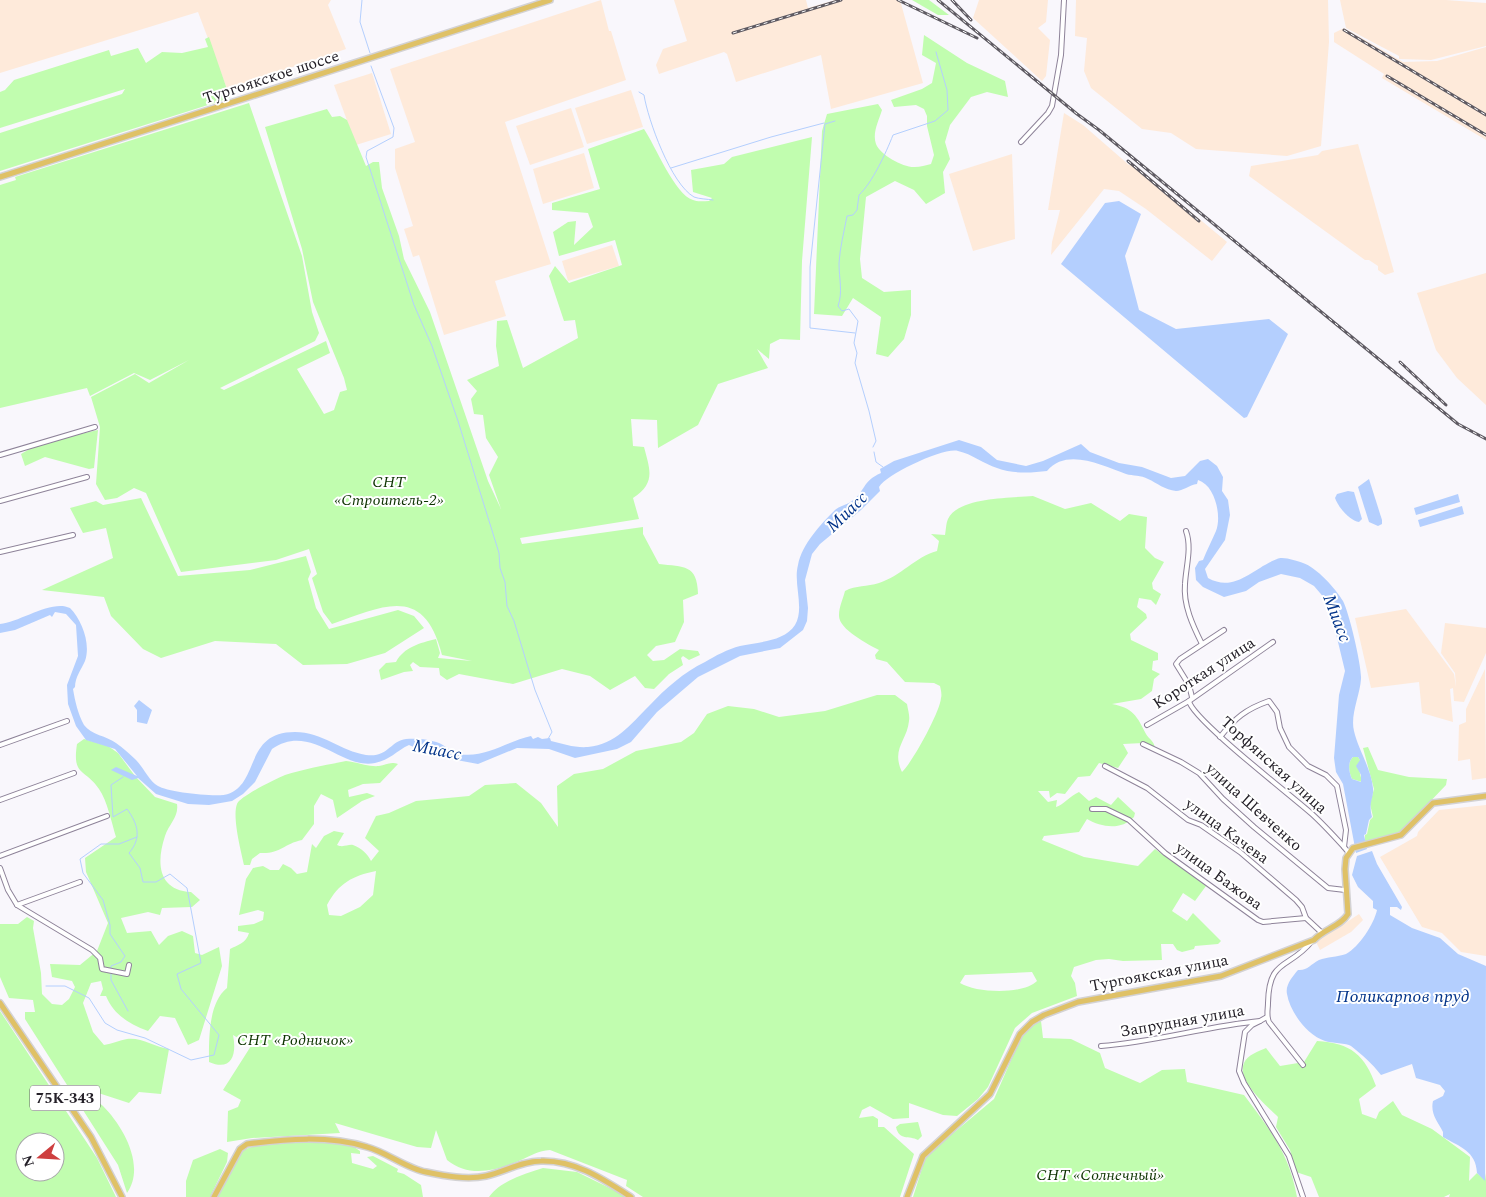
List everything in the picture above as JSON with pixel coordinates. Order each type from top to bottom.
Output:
[{"type":"main road","name":"Тургоякское шоссе","points":[[0,177],[550,0]]},
{"type":"main road","points":[[1351,851],[1401,835],[1433,803],[1486,796]]},
{"type":"main road","name":"Тургоякская улица","points":[[907,1197],[923,1156],[990,1094],[1024,1028],[1044,1015],[1071,1005],[1110,995],[1221,976],[1314,940],[1321,932],[1340,922],[1348,914],[1345,869],[1351,851]]},
{"type":"main road","name":"75К-343","points":[[0,1003],[91,1137],[122,1197]]},
{"type":"main road","points":[[214,1197],[236,1155],[246,1144],[302,1139],[344,1141],[367,1147],[424,1172],[468,1178],[486,1176],[539,1161],[556,1162],[588,1172],[631,1197]]},
{"type":"street","points":[[1020,142],[1048,113],[1052,106],[1061,55],[1064,0]]},
{"type":"street","points":[[0,455],[95,427]]},
{"type":"street","points":[[0,501],[87,477]]},
{"type":"street","points":[[1186,531],[1190,541],[1184,586],[1187,606],[1202,644],[1224,630]]},
{"type":"street","points":[[0,552],[73,535]]},
{"type":"street","name":"Короткая улица","points":[[1148,725],[1190,699],[1273,642]]},
{"type":"street","name":"Торфянская улица","points":[[1202,644],[1176,664],[1189,685],[1190,699],[1195,712],[1220,737],[1313,815],[1344,847],[1351,851]]},
{"type":"street","points":[[1220,737],[1233,720],[1252,707],[1269,701],[1277,712],[1280,728],[1289,747],[1308,766],[1326,775],[1337,786],[1346,830],[1344,847]]},
{"type":"street","points":[[0,745],[67,721]]},
{"type":"street","name":"улица Шевченко","points":[[1143,744],[1199,773],[1242,816],[1328,888],[1345,890]]},
{"type":"street","name":"улица Качева","points":[[1105,766],[1147,788],[1188,820],[1201,825],[1240,852],[1296,900],[1302,907],[1306,918],[1321,932]]},
{"type":"street","points":[[0,800],[74,773]]},
{"type":"street","name":"улица Бажова","points":[[1092,809],[1106,809],[1129,820],[1165,853],[1258,920],[1263,922],[1306,918]]},
{"type":"street","points":[[0,856],[107,816]]},
{"type":"street","points":[[0,868],[8,890],[17,905],[92,950],[100,958],[102,969],[127,974],[129,965]]},
{"type":"street","points":[[17,905],[80,882]]},
{"type":"street","name":"Запрудная улица","points":[[1303,1065],[1267,1017],[1270,977],[1314,940]]},
{"type":"street","name":"Запрудная улица","points":[[1101,1046],[1134,1044],[1177,1033],[1260,1021],[1267,1017]]},
{"type":"street","points":[[1260,1021],[1245,1032],[1239,1071],[1244,1084],[1289,1156],[1303,1197]]},
{"type":"shaded area","points":[[0,0],[331,0],[328,5],[346,49],[227,89],[198,12],[0,73]]},
{"type":"shaded area","points":[[601,0],[609,31],[611,31],[626,80],[505,122],[551,264],[495,281],[506,316],[444,335],[419,255],[413,257],[404,229],[413,226],[395,168],[395,149],[415,142],[390,69]]},
{"type":"shaded area","points":[[674,0],[806,0],[808,8],[835,0],[900,0],[923,83],[831,109],[821,55],[736,82],[727,54],[724,52],[659,74],[656,65],[663,49],[687,41]]},
{"type":"shaded area","points":[[979,0],[1048,0],[1046,22],[1038,28],[1050,40],[1046,76],[1042,81],[973,18]]},
{"type":"shaded area","points":[[1076,0],[1328,0],[1329,42],[1321,146],[1287,156],[1196,149],[1171,133],[1142,129],[1091,88],[1084,71],[1087,38],[1075,36]]},
{"type":"shaded area","points":[[1340,0],[1446,0],[1486,3],[1486,46],[1431,60],[1399,59],[1399,56],[1346,28]]},
{"type":"shaded area","points":[[1344,28],[1403,62],[1437,61],[1486,47],[1486,140],[1382,78],[1384,74],[1334,42],[1334,33]]},
{"type":"shaded area","points":[[372,73],[391,134],[356,145],[334,85]]},
{"type":"shaded area","points":[[631,90],[643,127],[587,144],[575,108]]},
{"type":"shaded area","points":[[571,108],[584,147],[530,165],[516,126]]},
{"type":"shaded area","points":[[1064,113],[1083,125],[1129,165],[1132,163],[1227,242],[1212,261],[1146,209],[1119,191],[1104,189],[1051,255],[1052,242],[1060,210],[1048,210]]},
{"type":"shaded area","points":[[1358,144],[1394,272],[1385,275],[1378,270],[1378,266],[1369,260],[1365,260],[1249,176],[1251,166],[1318,155],[1322,151]]},
{"type":"shaded area","points":[[584,153],[594,188],[543,204],[533,169]]},
{"type":"shaded area","points":[[1012,154],[1015,239],[973,251],[949,174]]},
{"type":"shaded area","points":[[612,245],[619,266],[568,281],[562,261]]},
{"type":"shaded area","points":[[1486,273],[1486,405],[1457,378],[1436,350],[1417,293]]},
{"type":"shaded area","points":[[1406,609],[1454,674],[1456,687],[1455,673],[1441,653],[1445,623],[1486,628],[1486,653],[1464,702],[1454,701],[1453,688],[1450,689],[1453,722],[1422,713],[1419,682],[1371,688],[1355,618]]},
{"type":"shaded area","points":[[1485,669],[1486,778],[1472,780],[1470,759],[1458,761],[1459,725],[1466,722],[1466,709]]},
{"type":"shaded area","points":[[1486,805],[1486,956],[1461,952],[1442,933],[1422,927],[1380,857],[1417,836],[1418,832],[1439,810]]},
{"type":"shaded area","points":[[1359,914],[1363,920],[1351,932],[1320,950],[1316,942],[1321,934],[1344,924]]},
{"type":"green space","points":[[912,0],[929,0],[949,15],[938,15]]},
{"type":"green space","points":[[924,35],[967,63],[1005,81],[1008,97],[987,92],[971,97],[950,125],[945,142],[950,159],[943,172],[945,193],[926,204],[914,190],[895,181],[866,197],[860,259],[862,278],[884,292],[911,290],[911,315],[904,339],[888,357],[876,354],[881,317],[853,298],[842,316],[814,314],[822,131],[827,114],[878,104],[882,110],[875,135],[878,148],[893,160],[910,167],[931,164],[934,155],[924,109],[916,105],[894,107],[891,100],[922,89],[932,83],[936,63],[922,55]]},
{"type":"green space","points":[[209,37],[230,98],[0,171],[0,133],[122,94],[125,89],[0,128],[0,92],[5,90],[14,80],[109,50],[111,56],[138,48],[146,63],[162,52],[182,53],[208,47],[205,39]]},
{"type":"green space","name":"СНТ «Строитель-2»","points":[[249,103],[302,256],[312,312],[319,333],[315,341],[220,388],[224,390],[326,341],[330,353],[297,369],[324,414],[334,410],[340,392],[347,390],[344,378],[313,302],[302,249],[265,127],[327,109],[332,117],[340,116],[347,120],[366,166],[373,162],[379,162],[382,188],[399,236],[404,259],[430,312],[488,481],[501,509],[489,475],[498,457],[486,438],[483,415],[474,414],[471,399],[477,391],[467,380],[499,366],[496,346],[497,321],[507,320],[523,368],[578,338],[575,320],[564,321],[549,276],[555,266],[569,283],[622,265],[615,240],[559,256],[553,232],[568,222],[576,221],[574,245],[593,227],[588,213],[552,210],[552,203],[600,189],[588,149],[644,129],[672,180],[679,189],[693,200],[709,201],[712,198],[693,192],[691,170],[724,164],[732,157],[812,137],[802,261],[800,340],[780,339],[770,344],[769,359],[757,349],[768,368],[718,384],[698,425],[658,448],[657,420],[631,419],[633,446],[644,447],[649,469],[648,481],[645,487],[633,498],[639,519],[520,538],[522,544],[643,527],[643,534],[659,564],[682,567],[692,572],[697,584],[698,594],[683,600],[684,622],[675,642],[656,646],[647,655],[653,661],[664,660],[680,649],[698,651],[700,655],[689,660],[683,656],[681,658],[683,665],[669,674],[654,689],[645,688],[635,676],[610,690],[590,676],[562,669],[513,684],[459,674],[447,680],[440,675],[439,668],[420,667],[413,662],[410,665],[413,671],[381,680],[379,670],[386,663],[396,662],[408,649],[436,639],[440,653],[438,658],[472,661],[442,655],[434,633],[425,618],[413,609],[400,606],[385,607],[332,624],[323,612],[312,578],[317,574],[309,549],[276,560],[181,572],[146,493],[134,488],[117,498],[105,500],[96,484],[100,427],[91,397],[135,374],[149,383],[189,360],[150,380],[134,373],[90,396],[87,388],[0,408],[0,185],[16,180],[15,177]]},
{"type":"green space","points":[[98,430],[94,468],[89,469],[45,457],[25,466],[21,454],[40,443]]},
{"type":"green space","name":"СНТ «Родничок»","points":[[1033,496],[1065,509],[1091,503],[1120,521],[1129,514],[1147,517],[1145,548],[1155,558],[1164,562],[1152,583],[1153,589],[1161,594],[1156,605],[1151,600],[1139,598],[1137,607],[1146,614],[1147,618],[1130,634],[1131,640],[1158,653],[1158,660],[1153,661],[1152,670],[1160,674],[1154,679],[1152,691],[1141,699],[1112,704],[1125,708],[1134,714],[1155,747],[1143,743],[1123,744],[1128,753],[1118,768],[1099,763],[1090,776],[1078,777],[1065,794],[1057,793],[1050,798],[1049,791],[1038,791],[1048,802],[1057,800],[1056,807],[1079,792],[1089,801],[1096,797],[1111,805],[1118,797],[1135,813],[1134,817],[1117,826],[1105,826],[1087,819],[1079,832],[1044,836],[1042,840],[1084,857],[1138,866],[1155,849],[1206,886],[1195,901],[1183,893],[1172,911],[1187,921],[1193,913],[1221,941],[1218,944],[1195,946],[1194,949],[1182,952],[1177,950],[1173,944],[1161,944],[1162,960],[1096,960],[1074,967],[1071,976],[1075,983],[1077,996],[1032,1013],[1015,1028],[988,1087],[978,1099],[957,1116],[943,1115],[909,1103],[909,1118],[893,1119],[870,1106],[862,1110],[859,1118],[873,1116],[878,1119],[878,1127],[884,1127],[914,1154],[900,1197],[643,1197],[626,1186],[627,1180],[550,1150],[538,1152],[512,1164],[492,1170],[473,1171],[464,1169],[455,1166],[447,1160],[436,1130],[431,1148],[417,1147],[335,1123],[340,1133],[252,1138],[227,1142],[228,1111],[238,1107],[241,1100],[223,1090],[251,1046],[233,1035],[233,1055],[228,1063],[223,1065],[209,1062],[211,1022],[216,1003],[227,988],[230,949],[244,941],[249,933],[238,931],[238,926],[254,924],[263,920],[264,912],[258,910],[239,915],[246,879],[253,868],[263,866],[270,870],[279,870],[283,864],[297,874],[307,872],[312,844],[316,848],[324,836],[334,831],[344,833],[337,845],[356,846],[371,861],[379,851],[365,838],[376,816],[389,813],[416,801],[469,796],[485,785],[516,783],[541,803],[558,827],[557,786],[574,774],[603,769],[636,751],[681,742],[694,733],[707,714],[728,706],[754,709],[779,717],[825,711],[877,695],[895,695],[907,704],[909,715],[908,728],[898,757],[902,772],[907,767],[936,714],[941,697],[940,686],[934,683],[905,682],[887,662],[876,659],[875,655],[879,650],[854,636],[843,626],[839,615],[845,591],[887,580],[937,551],[939,541],[931,534],[945,535],[948,519],[963,506],[1000,498]],"holes":[[[376,871],[373,895],[360,907],[341,916],[329,915],[327,905],[341,886],[353,878]],[[1032,972],[1037,981],[1021,989],[999,991],[977,989],[960,983],[965,975]]]},
{"type":"green space","points":[[141,498],[178,576],[250,570],[306,556],[311,572],[308,579],[316,608],[329,629],[398,610],[414,616],[424,628],[385,653],[347,664],[303,665],[276,644],[215,641],[161,658],[143,649],[111,616],[104,597],[42,590],[113,558],[106,528],[83,533],[70,508],[96,501],[103,505]]},
{"type":"green space","points":[[84,739],[108,746],[118,753],[135,776],[155,797],[177,804],[177,813],[162,846],[162,873],[166,881],[172,886],[191,892],[200,900],[192,907],[162,908],[160,915],[148,912],[121,918],[127,933],[151,931],[159,945],[168,936],[182,931],[193,936],[195,953],[202,955],[219,947],[222,966],[199,1040],[188,1045],[175,1018],[160,1016],[148,1031],[128,1022],[118,1014],[106,996],[100,996],[103,989],[101,981],[91,983],[83,1003],[93,1032],[104,1045],[132,1039],[169,1049],[161,1094],[139,1092],[129,1103],[83,1088],[111,1114],[130,1147],[134,1171],[127,1193],[118,1165],[25,1019],[25,1012],[35,1012],[33,1000],[9,998],[0,977],[0,924],[18,924],[27,917],[34,921],[33,928],[41,973],[42,994],[52,1004],[62,1005],[69,999],[75,987],[72,981],[52,977],[50,964],[80,965],[97,951],[108,923],[86,872],[85,858],[116,837],[102,794],[94,782],[81,771],[76,762],[77,744]]},
{"type":"green space","points":[[1368,747],[1378,770],[1409,777],[1447,779],[1446,785],[1400,833],[1365,843],[1365,835],[1367,834],[1370,820],[1373,817],[1370,804],[1374,789],[1363,748]]},
{"type":"green space","points":[[1353,757],[1358,757],[1360,760],[1359,769],[1362,782],[1352,779],[1349,771],[1349,765]]},
{"type":"green space","points":[[346,761],[375,766],[390,763],[398,764],[380,783],[363,784],[348,790],[349,797],[367,793],[375,796],[362,801],[337,818],[333,800],[321,794],[314,806],[314,824],[302,840],[273,852],[260,853],[252,859],[250,865],[244,865],[236,817],[239,801],[285,775]]},
{"type":"green space","points":[[0,1011],[97,1158],[116,1197],[0,1197]]},
{"type":"green space","name":"СНТ «Солнечный»","points":[[1041,1021],[1043,1038],[1071,1039],[1100,1053],[1105,1068],[1140,1083],[1162,1070],[1185,1069],[1187,1082],[1244,1095],[1284,1154],[1297,1197],[913,1197],[926,1156],[994,1099],[1020,1040],[1030,1027]]},
{"type":"green space","points":[[1317,1041],[1329,1042],[1348,1048],[1367,1066],[1376,1086],[1359,1099],[1362,1114],[1376,1119],[1379,1112],[1393,1101],[1402,1115],[1432,1129],[1470,1157],[1469,1181],[1477,1173],[1485,1180],[1486,1173],[1486,1197],[1449,1197],[1450,1194],[1444,1197],[1319,1197],[1311,1177],[1296,1172],[1290,1150],[1276,1127],[1278,1117],[1260,1100],[1248,1085],[1243,1070],[1244,1063],[1248,1058],[1266,1048],[1280,1066],[1304,1062]]},
{"type":"green space","points":[[918,1122],[922,1136],[918,1140],[902,1136],[897,1131],[896,1127],[900,1124]]},
{"type":"green space","points":[[324,1142],[351,1145],[360,1151],[360,1154],[351,1153],[352,1163],[373,1169],[377,1166],[367,1157],[373,1156],[398,1169],[397,1172],[404,1174],[421,1185],[423,1197],[217,1197],[234,1163],[241,1153],[248,1148],[269,1143]]},
{"type":"green space","points":[[220,1149],[228,1153],[227,1162],[210,1197],[186,1197],[186,1181],[193,1160]]},
{"type":"green space","points":[[543,1168],[577,1172],[628,1197],[489,1197],[506,1182]]},
{"type":"water","points":[[1119,201],[1141,214],[1125,256],[1139,310],[1176,329],[1269,319],[1288,334],[1247,417],[1244,418],[1061,264],[1105,203]]},
{"type":"water","name":"Миасс","points":[[959,440],[981,447],[997,460],[1026,466],[1043,461],[1081,444],[1090,452],[1119,463],[1142,467],[1171,478],[1185,476],[1200,461],[1208,459],[1217,466],[1223,477],[1222,491],[1228,500],[1230,515],[1225,540],[1205,569],[1208,578],[1227,583],[1244,577],[1277,559],[1290,559],[1308,565],[1320,574],[1336,591],[1346,607],[1361,673],[1353,725],[1358,745],[1370,773],[1373,788],[1372,817],[1369,820],[1366,834],[1364,835],[1367,849],[1356,853],[1343,784],[1336,772],[1334,758],[1339,695],[1345,671],[1326,600],[1314,586],[1300,578],[1281,574],[1259,582],[1246,591],[1224,597],[1203,587],[1196,580],[1195,568],[1199,561],[1203,560],[1218,525],[1216,502],[1213,494],[1204,483],[1198,480],[1197,484],[1176,491],[1140,476],[1126,474],[1096,463],[1075,459],[1055,464],[1047,471],[1028,473],[1003,470],[963,452],[951,451],[929,457],[893,475],[879,487],[880,491],[861,510],[820,544],[812,554],[805,580],[808,608],[807,621],[803,630],[780,648],[740,656],[698,677],[657,712],[631,742],[617,749],[575,758],[549,749],[517,748],[478,764],[435,756],[409,745],[380,762],[363,763],[350,760],[313,743],[286,742],[272,749],[255,782],[243,794],[232,801],[209,805],[188,804],[156,794],[138,778],[132,780],[111,770],[116,767],[137,776],[115,749],[86,740],[76,726],[68,704],[67,685],[78,656],[76,625],[66,614],[55,612],[52,617],[50,615],[15,630],[0,633],[0,624],[54,606],[70,608],[82,626],[87,647],[85,661],[73,689],[84,725],[91,731],[119,745],[136,760],[155,784],[171,790],[204,795],[228,794],[238,788],[245,780],[254,759],[268,740],[279,734],[295,732],[314,735],[348,750],[366,755],[384,752],[401,740],[406,739],[422,739],[435,742],[456,753],[468,755],[487,752],[531,736],[533,739],[538,737],[542,739],[550,738],[551,741],[588,747],[607,742],[622,733],[668,687],[697,666],[731,649],[777,638],[790,631],[798,618],[797,572],[800,557],[808,542],[835,510],[856,498],[870,479],[881,473],[880,469],[894,461]],"holes":[[[1358,757],[1360,760],[1356,766],[1361,775],[1361,782],[1352,779],[1349,771],[1351,759]]]},
{"type":"water","points":[[1369,479],[1382,520],[1382,524],[1378,526],[1369,522],[1358,487]]},
{"type":"water","points":[[1348,491],[1354,492],[1362,519],[1359,522],[1345,513],[1335,498],[1337,494]]},
{"type":"water","points":[[1458,494],[1460,502],[1416,515],[1414,508]]},
{"type":"water","points":[[1462,506],[1464,514],[1420,527],[1418,520]]},
{"type":"water","points":[[139,700],[152,710],[147,724],[137,722],[137,710],[134,706]]},
{"type":"water","name":"Поликарпов пруд","points":[[1372,851],[1377,864],[1402,907],[1401,910],[1397,907],[1390,907],[1390,915],[1412,928],[1440,938],[1458,954],[1486,966],[1485,1181],[1477,1173],[1474,1160],[1466,1150],[1443,1137],[1443,1132],[1435,1118],[1432,1106],[1433,1101],[1443,1096],[1445,1091],[1440,1085],[1416,1078],[1412,1064],[1381,1075],[1351,1046],[1325,1041],[1312,1034],[1300,1022],[1289,1001],[1287,987],[1298,970],[1306,968],[1319,960],[1346,954],[1361,941],[1369,928],[1377,910],[1373,908],[1373,901],[1358,887],[1352,875],[1357,856]]},
{"type":"waterway","points":[[362,0],[360,22],[370,53]]},
{"type":"waterway","points":[[873,447],[876,441],[855,363],[857,353],[854,343],[858,321],[849,309],[842,311],[838,306],[840,296],[839,263],[841,245],[847,216],[853,215],[857,210],[859,195],[874,175],[893,135],[935,121],[948,110],[947,90],[936,52]]},
{"type":"waterway","points":[[371,66],[394,128],[393,137],[367,151],[366,157],[414,305],[432,346],[458,421],[499,553],[500,568],[505,582],[507,606],[514,621],[535,690],[552,732],[548,739]]},
{"type":"waterway","points":[[639,92],[644,95],[650,120],[669,166],[677,179],[685,190],[694,197],[713,200]]},
{"type":"waterway","points":[[835,121],[825,124],[810,267],[810,328],[855,333]]},
{"type":"waterway","points":[[671,168],[771,137],[824,123]]},
{"type":"waterway","points":[[874,452],[876,462],[883,467]]},
{"type":"waterway","points":[[46,986],[65,986],[89,998],[105,1023],[117,1030],[145,1038],[191,1060],[214,1055],[219,1035],[181,989],[177,974],[201,963],[187,888],[170,874],[156,882],[143,882],[140,868],[129,853],[136,842],[137,836],[134,820],[127,809],[113,817],[111,785],[123,777]]},
{"type":"waterway","points":[[111,969],[111,966],[121,962],[125,956],[110,934],[110,925],[103,900],[83,873],[80,859],[101,844],[119,844],[137,837]]},
{"type":"waterway","points":[[111,974],[111,980],[128,1011]]},
{"type":"railway","points":[[733,33],[841,0]]},
{"type":"railway","points":[[898,0],[977,38]]},
{"type":"railway","points":[[938,0],[1458,424],[1486,439]]},
{"type":"railway","points":[[952,0],[971,20]]},
{"type":"railway","points":[[1344,30],[1486,115]]},
{"type":"railway","points":[[1387,76],[1486,135]]},
{"type":"railway","points":[[1128,161],[1199,221]]},
{"type":"railway","points":[[1400,362],[1446,405]]}]
